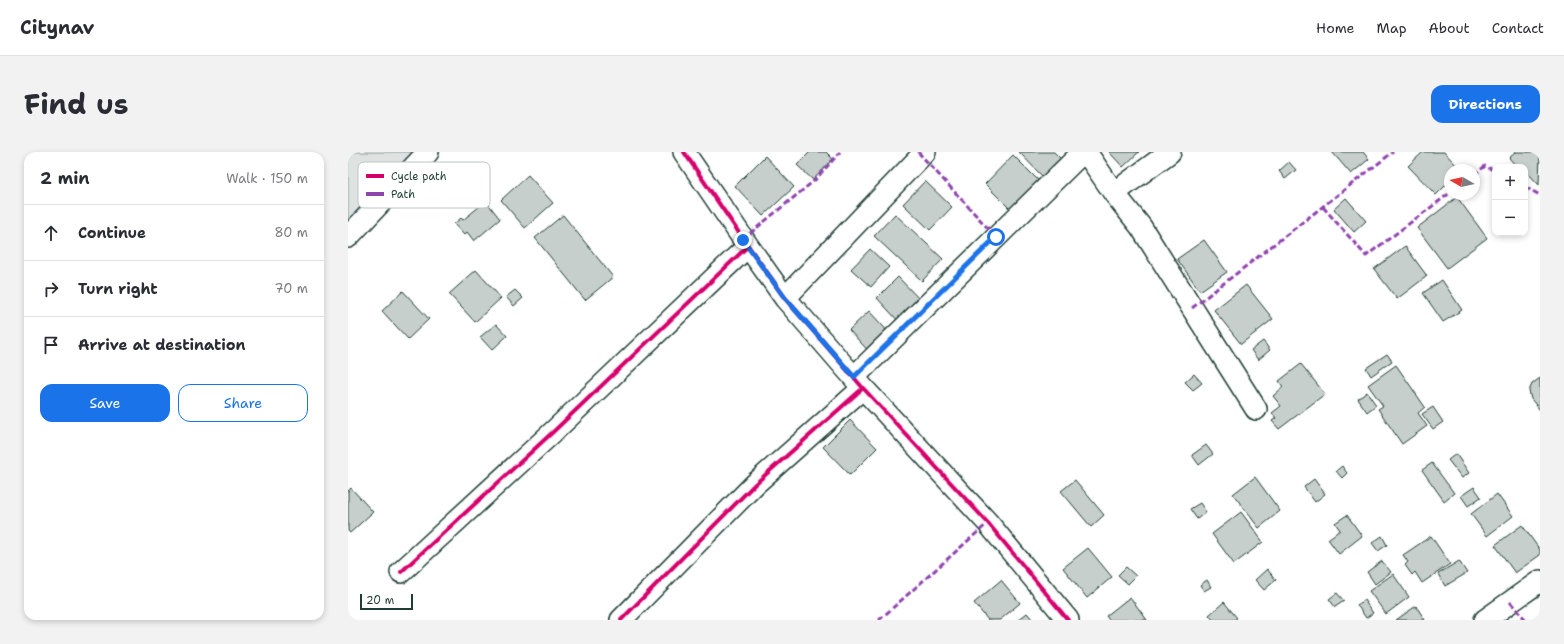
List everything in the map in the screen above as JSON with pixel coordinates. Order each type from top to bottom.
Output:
[{"type":"street","points":[[419,162],[428,152]]},
{"type":"street","points":[[684,152],[785,298],[859,383],[988,523],[1068,620]]},
{"type":"street","points":[[785,298],[925,152]]},
{"type":"street","points":[[621,620],[755,484],[859,383],[1085,152],[1114,193],[1141,227],[1256,409]]},
{"type":"street","points":[[1114,193],[1170,152]]},
{"type":"street","points":[[348,237],[375,208]]},
{"type":"street","points":[[401,572],[554,431],[748,246]]},
{"type":"street","points":[[1485,620],[1540,581]]},
{"type":"shaded area","points":[[348,152],[413,152],[404,162],[358,162],[358,208],[364,208],[348,226]]},
{"type":"building","points":[[810,152],[826,152],[833,159],[813,180],[797,165]]},
{"type":"building","points":[[1019,152],[1054,152],[1061,159],[1043,177]]},
{"type":"building","points":[[1109,152],[1139,152],[1123,167]]},
{"type":"building","points":[[1332,152],[1363,152],[1369,159],[1351,174]]},
{"type":"building","points":[[1423,152],[1444,152],[1455,164],[1444,164],[1444,187],[1436,195],[1408,166]]},
{"type":"building","points":[[1516,152],[1540,152],[1539,185],[1528,173],[1528,164],[1514,164],[1509,158]]},
{"type":"building","points":[[1013,155],[1040,182],[1012,211],[985,184]]},
{"type":"building","points":[[765,156],[794,187],[763,216],[735,186]]},
{"type":"building","points":[[1289,162],[1296,170],[1285,179],[1279,171]]},
{"type":"building","points":[[528,175],[553,203],[525,228],[501,200]]},
{"type":"building","points":[[925,181],[952,207],[930,230],[903,204]]},
{"type":"building","points":[[1346,198],[1366,221],[1354,232],[1334,209]]},
{"type":"building","points":[[1453,200],[1459,200],[1487,238],[1447,268],[1417,228]]},
{"type":"building","points":[[490,206],[500,219],[474,241],[467,232],[464,235],[454,224],[461,218],[463,220],[478,208],[490,208]]},
{"type":"building","points":[[895,214],[943,259],[922,281],[874,236]]},
{"type":"building","points":[[563,215],[613,277],[585,300],[535,238]]},
{"type":"building","points":[[1204,240],[1227,272],[1200,291],[1177,259]]},
{"type":"building","points":[[1405,246],[1427,276],[1397,299],[1374,269]]},
{"type":"building","points":[[870,249],[889,267],[871,287],[851,269]]},
{"type":"building","points":[[476,270],[501,298],[475,322],[449,294]]},
{"type":"building","points":[[898,277],[923,303],[901,324],[877,298]]},
{"type":"building","points":[[1442,280],[1462,310],[1443,322],[1423,293]]},
{"type":"building","points":[[1246,285],[1273,319],[1241,344],[1214,310]]},
{"type":"building","points":[[515,290],[523,298],[514,306],[506,297]]},
{"type":"building","points":[[403,291],[429,319],[408,339],[382,311]]},
{"type":"building","points":[[869,311],[893,337],[873,356],[849,330]]},
{"type":"building","points":[[496,324],[507,336],[492,350],[480,337]]},
{"type":"building","points":[[1263,341],[1270,350],[1258,360],[1251,350]]},
{"type":"building","points":[[1387,354],[1392,361],[1371,376],[1366,368]]},
{"type":"building","points":[[1301,364],[1325,394],[1279,429],[1272,421],[1276,418],[1272,413],[1281,406],[1273,396],[1283,387],[1279,381]]},
{"type":"building","points":[[1396,365],[1425,407],[1418,413],[1427,426],[1402,444],[1378,409],[1383,406],[1368,385]]},
{"type":"building","points":[[1194,374],[1202,383],[1193,390],[1185,382]]},
{"type":"building","points":[[1540,378],[1540,410],[1531,399],[1529,391],[1532,384]]},
{"type":"building","points":[[1367,392],[1376,405],[1367,412],[1358,399]]},
{"type":"building","points":[[1433,407],[1443,422],[1433,429],[1422,414]]},
{"type":"building","points":[[850,420],[877,448],[850,475],[823,447]]},
{"type":"building","points":[[1206,445],[1213,454],[1199,465],[1192,455]]},
{"type":"building","points":[[1456,454],[1469,473],[1462,478],[1448,460]]},
{"type":"building","points":[[1432,463],[1454,493],[1444,501],[1422,470]]},
{"type":"building","points":[[1342,466],[1347,473],[1342,478],[1336,471]]},
{"type":"building","points":[[1255,477],[1280,511],[1259,528],[1233,494]]},
{"type":"building","points":[[1314,479],[1325,494],[1315,502],[1304,487]]},
{"type":"building","points":[[1075,480],[1104,515],[1091,527],[1061,491]]},
{"type":"building","points":[[1474,487],[1481,497],[1468,506],[1461,496]]},
{"type":"building","points":[[351,488],[373,512],[350,533],[348,531],[348,491]]},
{"type":"building","points":[[1497,494],[1513,516],[1487,536],[1471,514]]},
{"type":"building","points":[[1200,503],[1206,512],[1197,519],[1190,509]]},
{"type":"building","points":[[1241,512],[1263,542],[1234,564],[1212,534]]},
{"type":"building","points":[[1347,515],[1362,536],[1339,554],[1328,539],[1340,530],[1335,523]]},
{"type":"building","points":[[1522,525],[1540,550],[1540,555],[1515,573],[1495,545]]},
{"type":"building","points":[[1382,536],[1387,545],[1378,551],[1372,543]]},
{"type":"building","points":[[1431,536],[1450,564],[1422,583],[1415,572],[1412,575],[1405,565],[1408,562],[1403,555]]},
{"type":"building","points":[[1088,548],[1112,577],[1087,598],[1063,568]]},
{"type":"building","points":[[1382,561],[1391,572],[1375,584],[1367,572]]},
{"type":"building","points":[[1459,561],[1467,573],[1445,586],[1438,574]]},
{"type":"building","points":[[1126,567],[1136,576],[1128,584],[1118,575]]},
{"type":"building","points":[[1267,569],[1276,580],[1264,590],[1255,580]]},
{"type":"building","points":[[1393,574],[1409,597],[1386,614],[1369,591]]},
{"type":"building","points":[[1001,580],[1020,603],[1000,620],[988,620],[974,603]]},
{"type":"building","points":[[1207,580],[1211,587],[1204,591],[1200,585]]},
{"type":"building","points":[[1337,593],[1344,601],[1335,607],[1329,599]]},
{"type":"building","points":[[1130,597],[1147,620],[1109,620],[1106,616]]},
{"type":"building","points":[[1364,600],[1373,613],[1366,618],[1357,605]]},
{"type":"building","points":[[1224,602],[1237,618],[1234,620],[1213,620],[1209,615]]},
{"type":"building","points":[[1416,606],[1425,620],[1396,620]]},
{"type":"building","points":[[1027,613],[1033,620],[1018,620]]},
{"type":"marked path","points":[[743,239],[815,180],[840,152]]},
{"type":"marked path","points":[[918,152],[996,237]]},
{"type":"marked path","points":[[1192,308],[1393,152]]},
{"type":"marked path","points":[[1480,170],[1485,166],[1492,170]]},
{"type":"marked path","points":[[1528,189],[1540,195]]},
{"type":"marked path","points":[[1323,207],[1366,256],[1444,198]]},
{"type":"marked path","points":[[879,620],[988,523]]},
{"type":"marked path","points":[[1510,602],[1526,620]]},
{"type":"cycle path","points":[[684,152],[785,298],[863,388],[988,523],[1068,620]]},
{"type":"cycle path","points":[[401,572],[554,431],[748,246]]},
{"type":"cycle path","points":[[621,620],[755,484],[863,388]]},
{"type":"route","points":[[743,240],[785,298],[854,377],[996,237]]}]
